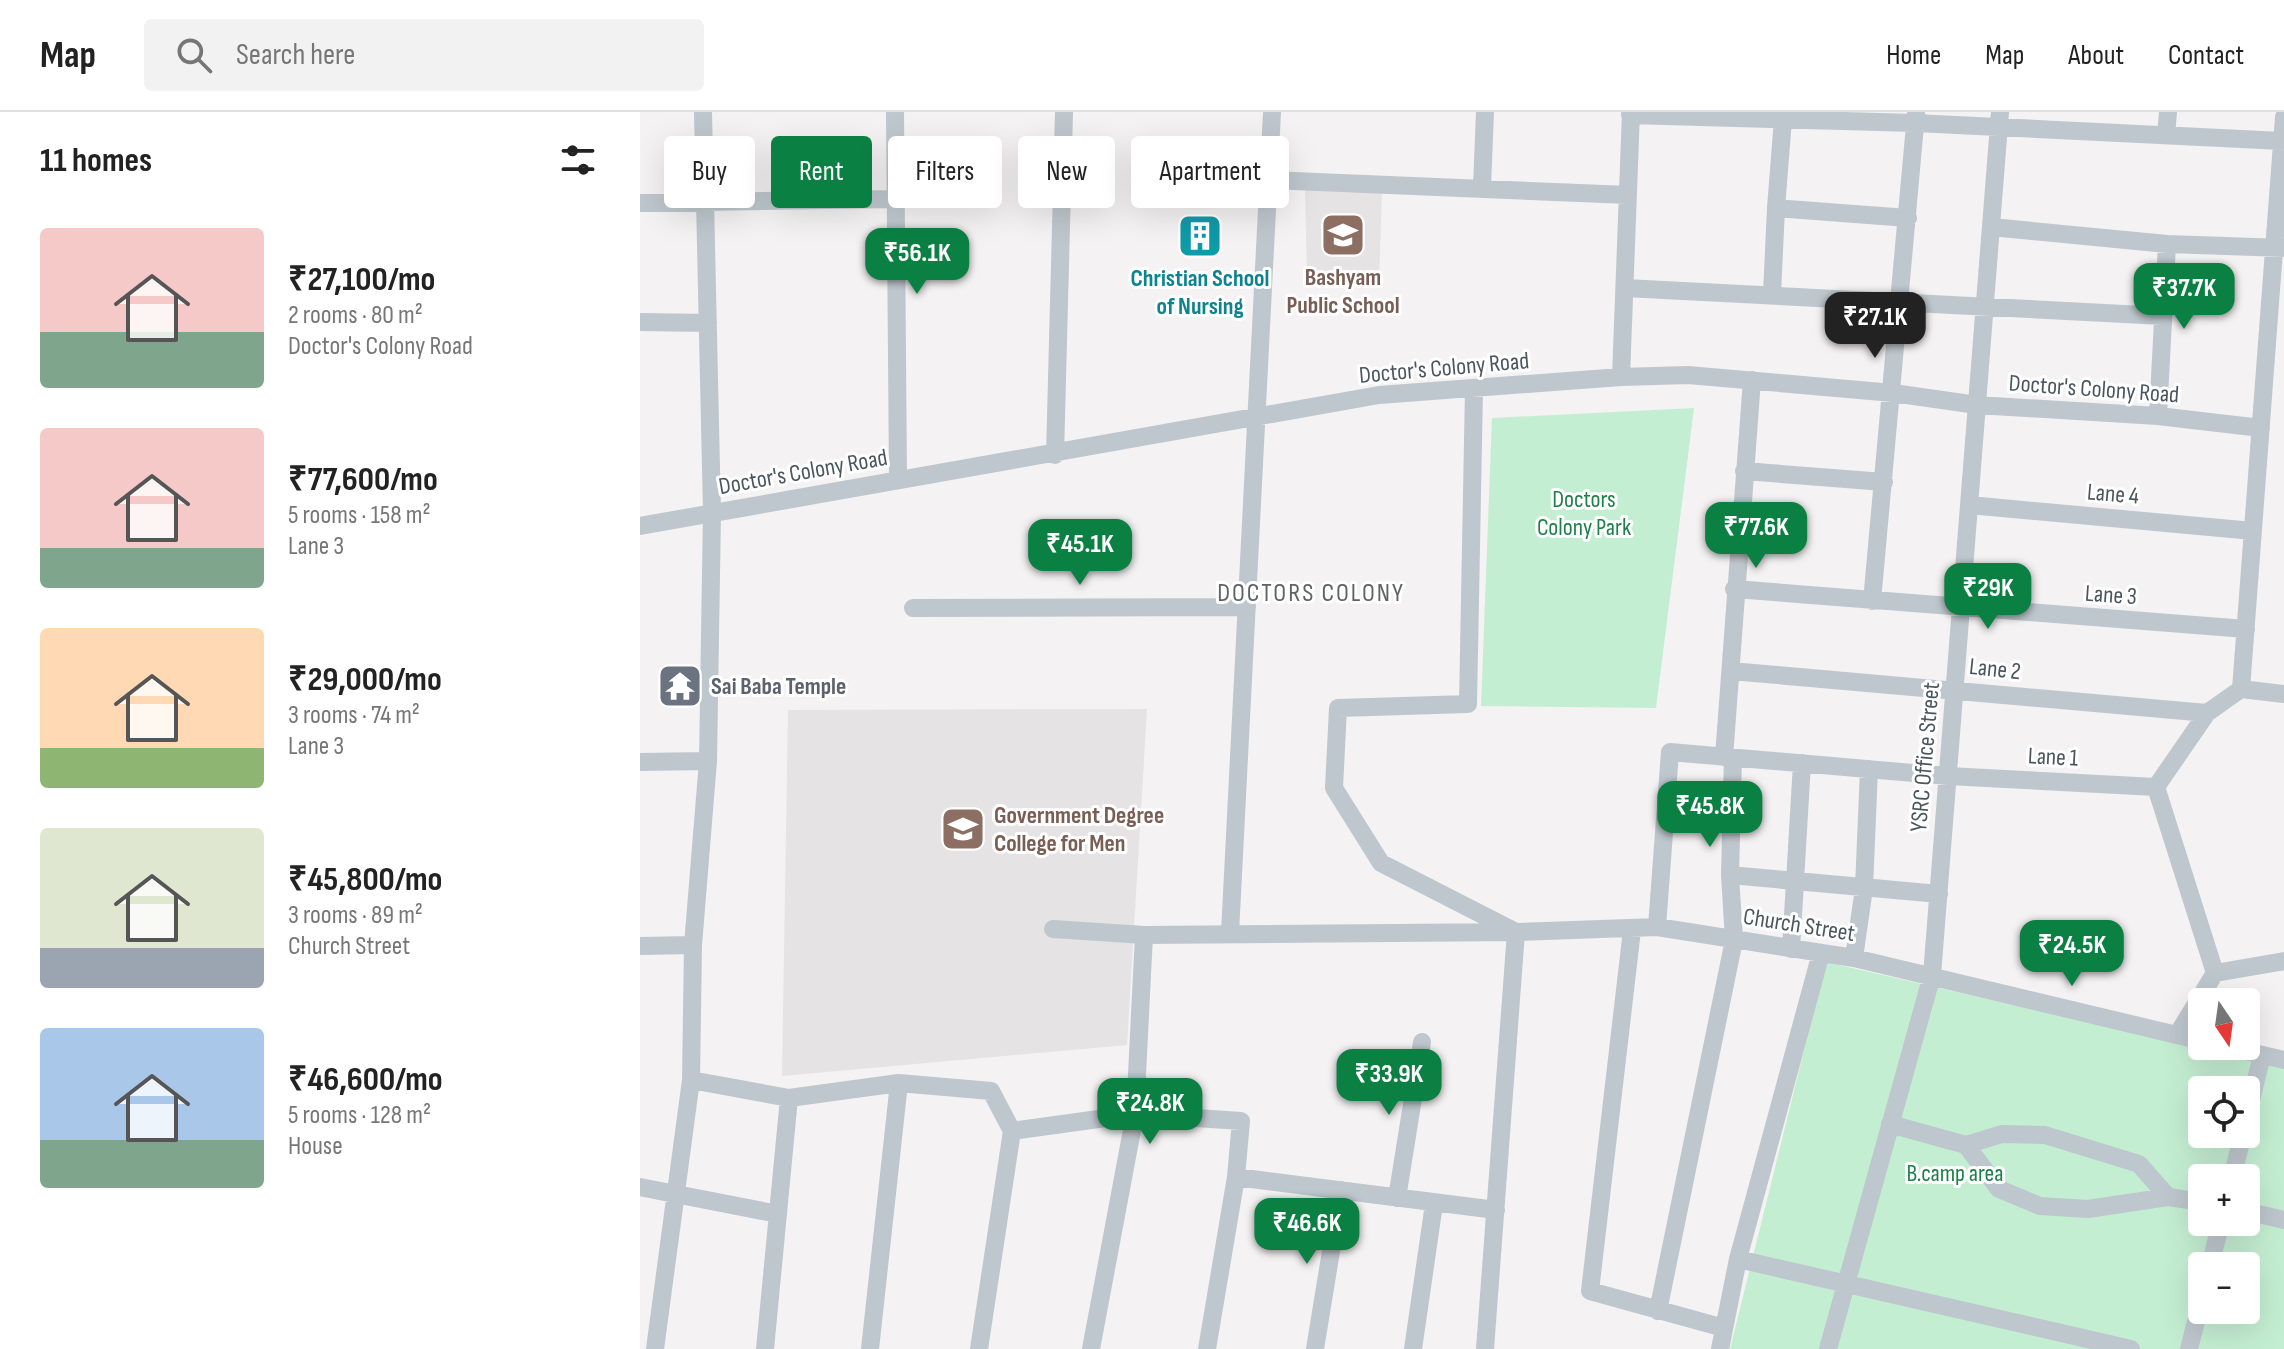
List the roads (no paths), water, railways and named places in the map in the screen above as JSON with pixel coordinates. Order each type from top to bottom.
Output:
[{"type":"street","points":[[703,112],[704,136]]},
{"type":"street","points":[[895,112],[895,136]]},
{"type":"street","points":[[1055,455],[1064,112]]},
{"type":"street","points":[[1271,136],[1272,112]]},
{"type":"street","points":[[1482,187],[1485,112]]},
{"type":"street","points":[[2166,135],[2168,112]]},
{"type":"street","points":[[1621,377],[1630,114],[1783,119],[1999,119],[2068,122],[2166,135],[2282,141]]},
{"type":"street","points":[[1872,601],[1893,393],[1915,117]]},
{"type":"street","points":[[2241,689],[2261,428],[2279,249],[2284,117]]},
{"type":"street","points":[[1772,294],[1783,119]]},
{"type":"street","name":"YSRC Office Street","points":[[1828,1349],[1932,975],[1999,119]]},
{"type":"street","points":[[1289,181],[1628,195]]},
{"type":"street","points":[[755,201],[888,199]]},
{"type":"street","points":[[640,203],[664,203]]},
{"type":"street","points":[[655,1349],[691,1080],[693,945],[708,761],[712,512],[705,208]]},
{"type":"street","points":[[894,208],[898,479]]},
{"type":"street","points":[[1230,933],[1267,208]]},
{"type":"street","points":[[1776,208],[1908,218]]},
{"type":"street","points":[[1991,227],[2167,244],[2279,249]]},
{"type":"street","points":[[2158,416],[2167,244]]},
{"type":"street","points":[[1625,288],[2163,316]]},
{"type":"street","points":[[640,322],[708,323]]},
{"type":"street","name":"Doctor's Colony Road","points":[[640,526],[898,479],[1055,455],[1379,395],[1621,377],[1688,375],[1752,380],[1893,393],[1977,405],[2158,416],[2261,428]]},
{"type":"street","points":[[1658,1311],[1734,940],[1730,875],[1731,671],[1734,589],[1752,380]]},
{"type":"street","points":[[1474,389],[1468,704],[1338,708],[1334,788],[1381,863],[1516,932],[1485,1349]]},
{"type":"street","points":[[1744,471],[1884,482]]},
{"type":"street","name":"Lane 4","points":[[1969,505],[2253,531]]},
{"type":"street","name":"Lane 3","points":[[1734,589],[2246,629]]},
{"type":"street","points":[[913,608],[1247,607]]},
{"type":"street","name":"Lane 2","points":[[1731,671],[2207,713]]},
{"type":"street","points":[[2215,973],[2156,787],[2207,713],[2241,689],[2284,694]]},
{"type":"street","name":"Lane 1","points":[[1657,927],[1670,752],[1948,776],[2156,787]]},
{"type":"street","points":[[640,762],[708,761]]},
{"type":"street","points":[[1791,949],[1802,763]]},
{"type":"street","points":[[1854,958],[1864,888],[1869,769]]},
{"type":"street","points":[[1730,875],[1939,894]]},
{"type":"street","name":"Church Street","points":[[1053,929],[1144,935],[1516,932],[1657,927],[1854,958],[2188,1038]]},
{"type":"street","points":[[1632,930],[1590,1291],[1724,1328]]},
{"type":"street","points":[[1091,1349],[1135,1114],[1144,935]]},
{"type":"street","points":[[640,946],[693,945]]},
{"type":"street","points":[[1720,1349],[1738,1259],[1821,953]]},
{"type":"street","points":[[2177,1035],[2215,973],[2284,961]]},
{"type":"street","points":[[1397,1198],[1422,1042]]},
{"type":"street","points":[[2257,1076],[2262,1055],[2284,1060]]},
{"type":"street","points":[[691,1080],[789,1098],[899,1083],[991,1091],[1012,1131],[979,1349]]},
{"type":"street","points":[[870,1349],[899,1083]]},
{"type":"street","points":[[765,1349],[789,1098]]},
{"type":"street","points":[[1012,1131],[1135,1114],[1241,1121],[1236,1177],[1207,1349]]},
{"type":"street","points":[[1890,1124],[1966,1145],[2002,1134],[2045,1135],[2139,1164],[2168,1197]]},
{"type":"street","points":[[1966,1145],[1999,1189],[2040,1206],[2088,1209],[2168,1197],[2188,1200]]},
{"type":"street","points":[[1236,1177],[1496,1210]]},
{"type":"street","points":[[640,1187],[778,1214]]},
{"type":"street","points":[[1315,1349],[1341,1190]]},
{"type":"street","points":[[1413,1349],[1434,1204]]},
{"type":"street","points":[[2260,1214],[2284,1220]]},
{"type":"street","points":[[1738,1259],[2131,1349]]},
{"type":"street","points":[[2189,1349],[2195,1324]]},
{"type":"place","name":"Bashyam Public School","points":[[1343,235]]},
{"type":"place","name":"Christian School of Nursing","points":[[1200,236]]},
{"type":"place","name":"Sai Baba Temple","points":[[680,686]]},
{"type":"place","name":"Government Degree College for Men","points":[[963,829]]},
{"type":"district","name":"DOCTORS COLONY","points":[[1311,593]]},
{"type":"park label","name":"Doctors Colony Park","points":[[1584,513]]},
{"type":"park label","name":"B.camp area","points":[[1955,1173]]}]
